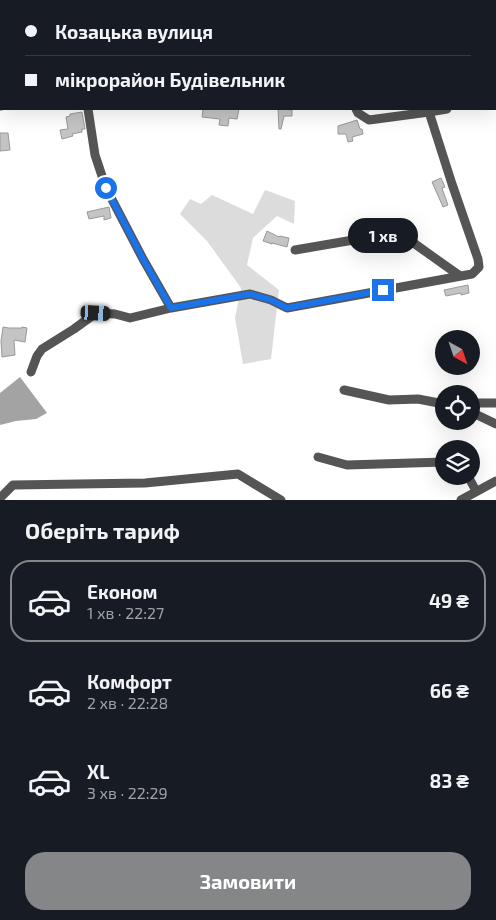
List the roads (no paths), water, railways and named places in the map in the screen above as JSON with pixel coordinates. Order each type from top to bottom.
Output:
[{"type":"street","points":[[88,110],[95,155],[106,188],[171,308]]},
{"type":"street","points":[[356,110],[368,120],[441,110]]},
{"type":"street","points":[[30,372],[42,349],[96,313],[115,314],[130,318],[171,308],[250,294],[271,300],[287,308],[472,274],[479,267],[478,259],[429,112]]},
{"type":"street","points":[[295,250],[400,232],[408,235],[416,244],[460,276]]},
{"type":"street","points":[[344,390],[389,400],[418,399],[435,402]]},
{"type":"street","points":[[480,403],[496,403]]},
{"type":"street","points":[[480,416],[496,424]]},
{"type":"street","points":[[318,457],[347,465],[435,462]]},
{"type":"street","points":[[0,498],[14,484],[145,483],[238,474],[281,500]]},
{"type":"street","points":[[461,500],[496,481]]},
{"type":"street","points":[[473,485],[476,491]]}]
